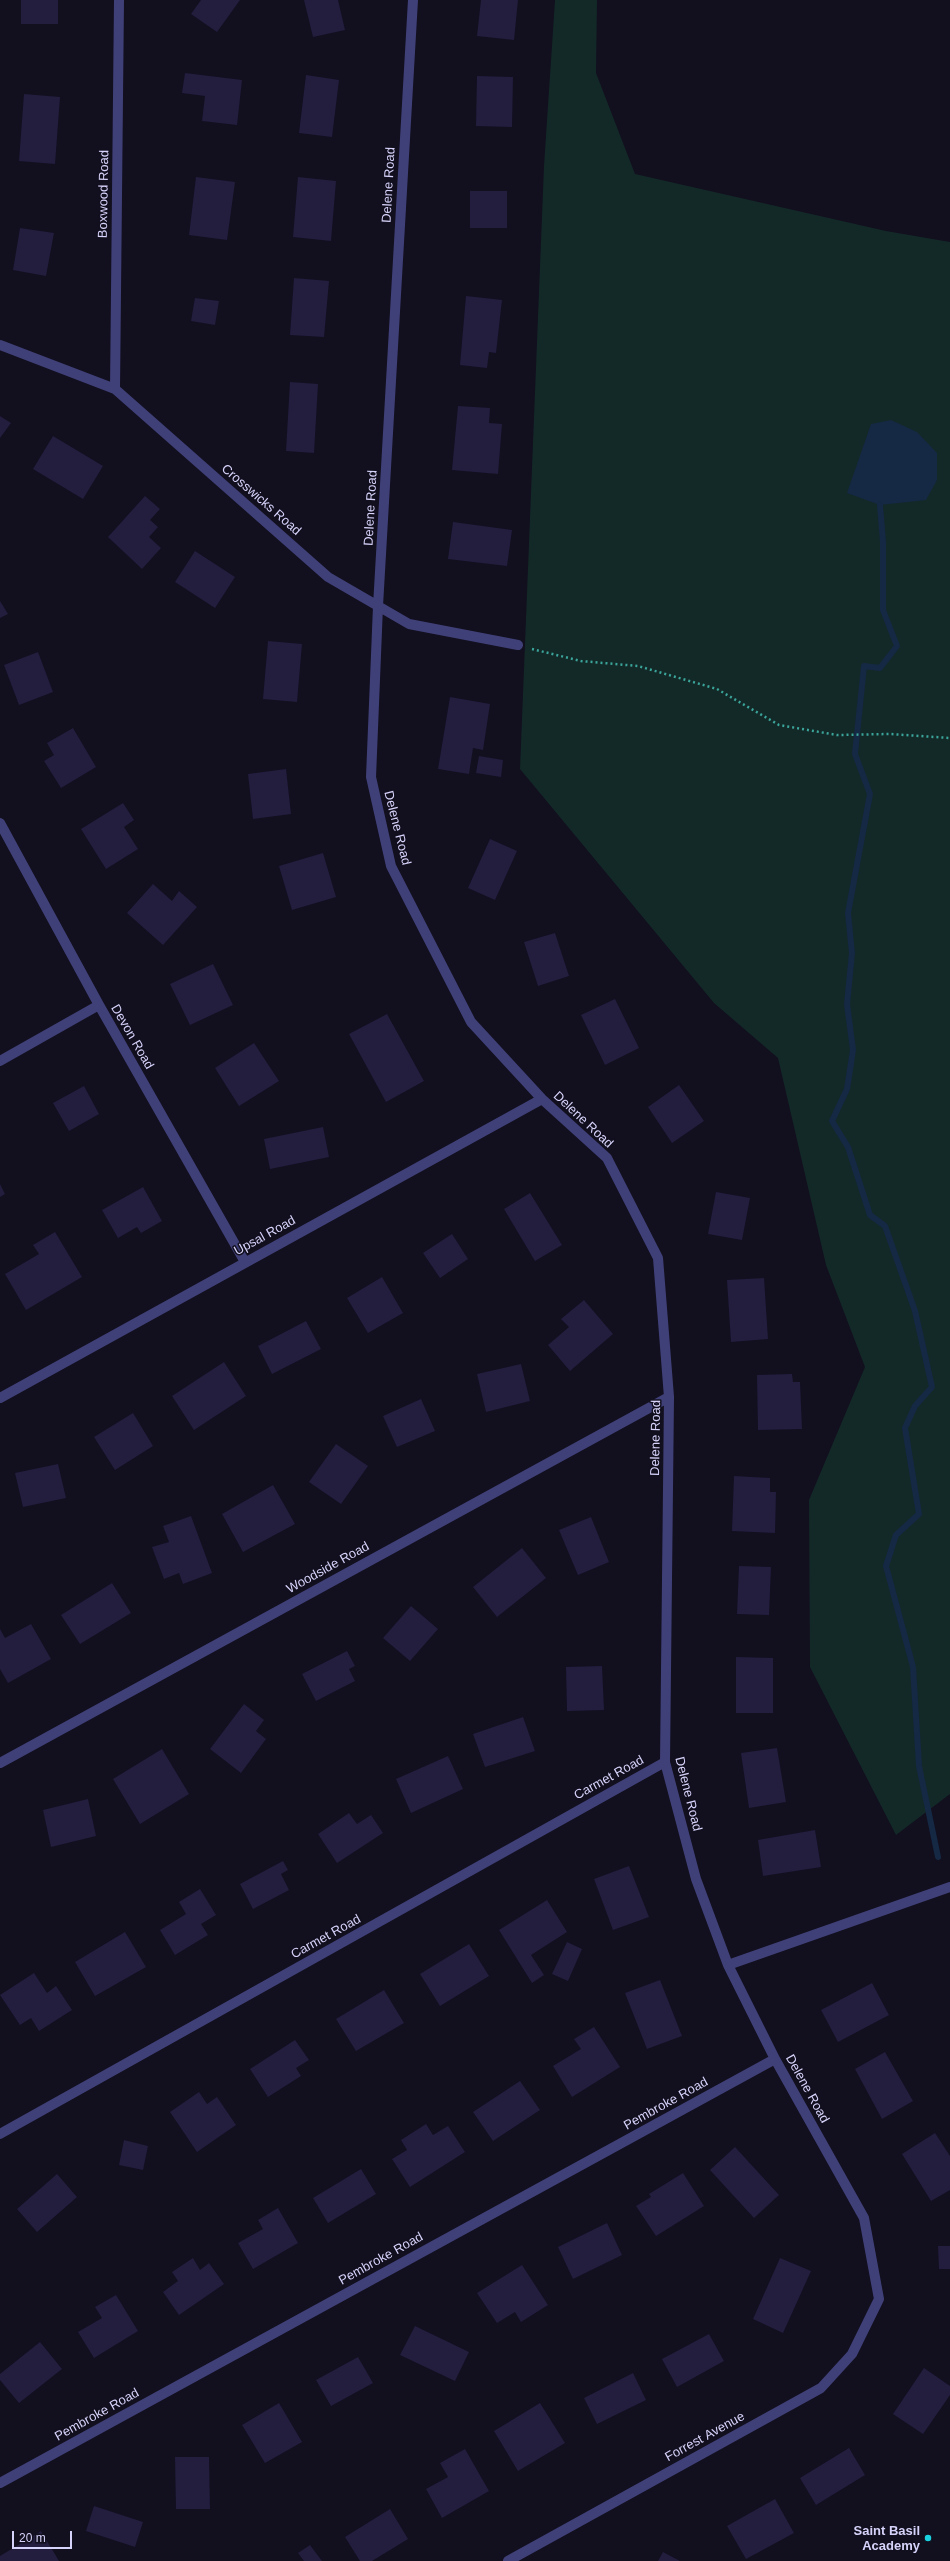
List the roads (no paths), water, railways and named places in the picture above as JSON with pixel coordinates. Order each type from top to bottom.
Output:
[{"type":"street","name":"Boxwood Road","points":[[115,389],[119,0]]},
{"type":"street","name":"Delene Road","points":[[413,0],[378,606],[371,777],[391,866],[471,1022],[542,1099],[607,1158],[658,1258],[669,1396],[664,1762],[696,1879],[728,1965],[775,2059],[864,2218],[879,2299]]},
{"type":"street","name":"Crosswicks Road","points":[[0,345],[115,389],[328,577],[409,624],[518,645]]},
{"type":"street","name":"Devon Road","points":[[0,823],[99,1005],[245,1262]]},
{"type":"street","points":[[0,1061],[99,1005]]},
{"type":"street","name":"Upsal Road","points":[[0,1398],[542,1099]]},
{"type":"street","name":"Woodside Road","points":[[0,1763],[669,1396]]},
{"type":"street","name":"Carmet Road","points":[[0,2134],[664,1762]]},
{"type":"street","points":[[728,1965],[950,1887]]},
{"type":"street","name":"Pembroke Road","points":[[0,2483],[775,2059]]},
{"type":"street","name":"Forrest Avenue","points":[[508,2561],[821,2388],[852,2354],[879,2299]]},
{"type":"water","points":[[891,420],[917,432],[937,453],[937,480],[926,500],[880,505],[847,493],[871,424]]},
{"type":"waterway","points":[[880,505],[883,542],[883,610],[897,646],[880,668],[864,666],[855,754],[870,794],[848,913],[852,953],[847,1004],[853,1050],[847,1089],[832,1121],[848,1147],[870,1215],[885,1226],[915,1311],[932,1387],[915,1406],[905,1428],[919,1514],[896,1535],[886,1566],[913,1667],[919,1766],[938,1857]]},
{"type":"place","name":"Saint Basil Academy","points":[[928,2538]]}]
